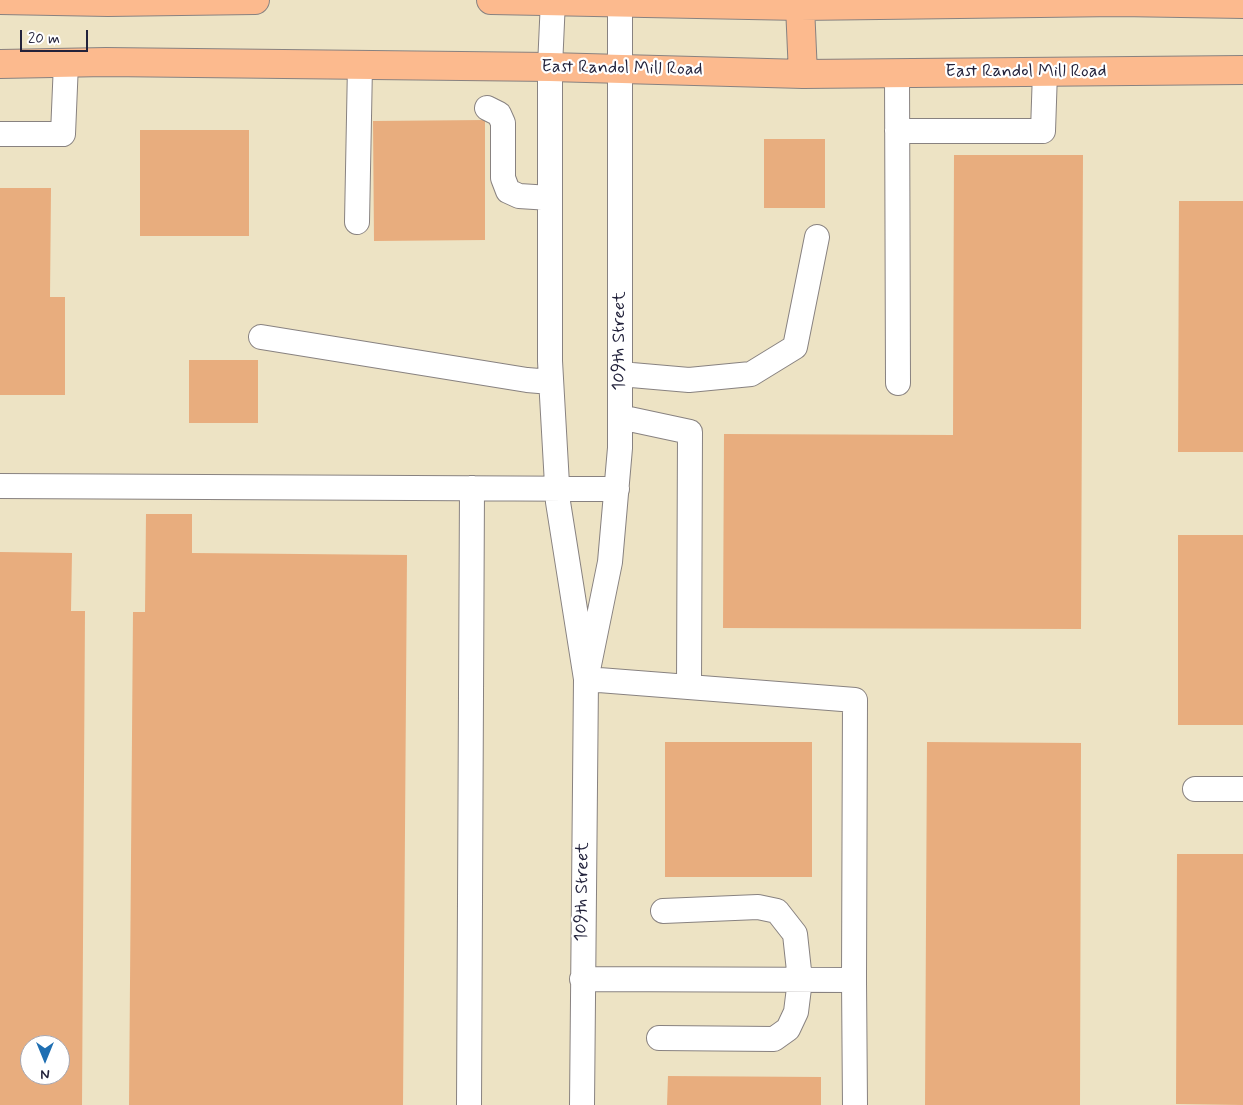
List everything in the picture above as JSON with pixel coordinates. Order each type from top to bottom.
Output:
[{"type":"main road","points":[[0,0],[108,2],[255,0]]},
{"type":"main road","points":[[491,0],[620,1],[800,6],[922,2],[1243,4]]},
{"type":"main road","points":[[800,6],[802,74]]},
{"type":"main road","name":"East Randol Mill Road","points":[[0,64],[550,67],[802,74],[1243,70]]},
{"type":"street","name":"109th Street","points":[[553,1],[550,67],[551,382],[558,502],[586,679],[582,1105]]},
{"type":"street","name":"109th Street","points":[[586,679],[610,562],[620,448],[620,1]]},
{"type":"street","points":[[0,134],[64,134],[66,63]]},
{"type":"street","points":[[357,222],[360,65]]},
{"type":"street","points":[[897,132],[1043,132],[1045,72]]},
{"type":"street","points":[[897,73],[898,383]]},
{"type":"street","points":[[487,108],[499,114],[503,123],[503,178],[508,191],[519,196],[550,198]]},
{"type":"street","points":[[620,374],[689,380],[751,374],[795,348],[817,237]]},
{"type":"street","points":[[261,337],[527,380],[551,382]]},
{"type":"street","points":[[620,417],[690,432],[689,687]]},
{"type":"street","points":[[0,486],[616,489]]},
{"type":"street","points":[[469,1105],[472,488]]},
{"type":"street","points":[[586,679],[855,700],[855,1105]]},
{"type":"street","points":[[1195,789],[1243,789]]},
{"type":"street","points":[[659,1038],[774,1039],[788,1029],[796,1012],[800,980],[795,934],[777,911],[758,907],[663,911]]},
{"type":"street","points":[[582,978],[854,980]]},
{"type":"building","points":[[485,120],[485,240],[374,241],[373,121]]},
{"type":"building","points":[[140,130],[249,130],[249,236],[140,236]]},
{"type":"building","points":[[764,139],[825,139],[825,208],[764,208]]},
{"type":"building","points":[[954,155],[1083,155],[1081,629],[723,628],[724,434],[953,435]]},
{"type":"building","points":[[0,188],[51,188],[50,297],[65,297],[65,395],[0,395]]},
{"type":"building","points":[[1179,201],[1243,201],[1243,452],[1178,452]]},
{"type":"building","points":[[189,360],[258,360],[258,423],[189,423]]},
{"type":"building","points":[[146,514],[192,514],[192,553],[407,555],[403,1105],[129,1105],[133,612],[145,612]]},
{"type":"building","points":[[1178,535],[1243,535],[1243,725],[1178,725]]},
{"type":"building","points":[[0,552],[72,553],[71,611],[85,611],[82,1105],[0,1105]]},
{"type":"building","points":[[665,742],[812,742],[812,877],[665,877]]},
{"type":"building","points":[[927,742],[1081,743],[1080,1105],[925,1105]]},
{"type":"building","points":[[1177,854],[1243,854],[1243,1105],[1176,1104]]},
{"type":"building","points":[[668,1076],[821,1077],[821,1105],[667,1105]]}]
